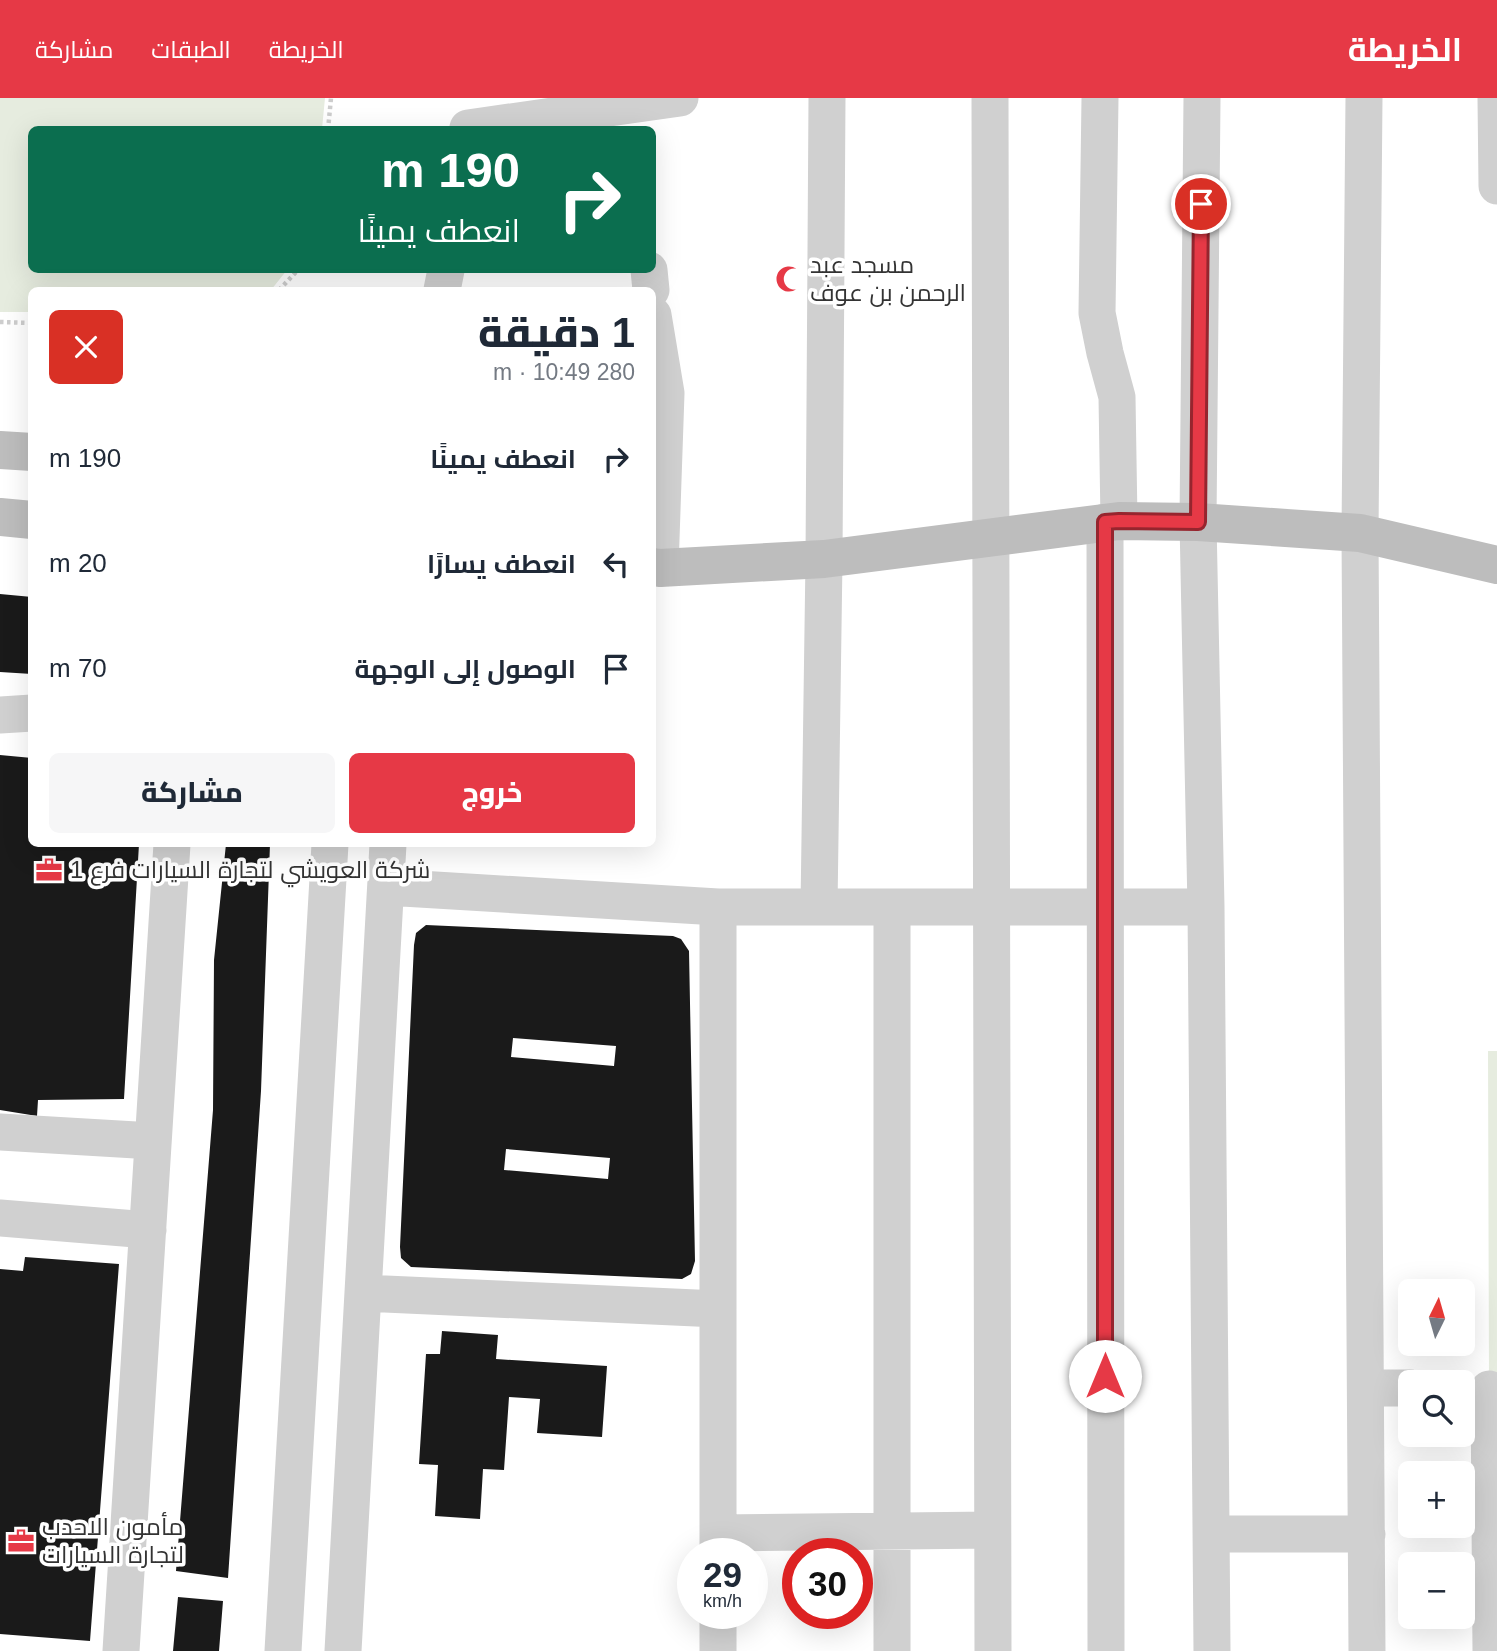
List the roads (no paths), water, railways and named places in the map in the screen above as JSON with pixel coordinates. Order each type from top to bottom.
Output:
[{"type":"main road","points":[[0,450],[28,452]]},
{"type":"main road","points":[[0,517],[28,520]]},
{"type":"main road","points":[[657,568],[824,559],[1112,522],[1198,522],[1360,533],[1497,565]]},
{"type":"street","points":[[469,119],[644,116],[680,98]]},
{"type":"street","points":[[819,907],[827,98]]},
{"type":"street","points":[[989,98],[993,1651]]},
{"type":"street","points":[[1100,98],[1097,313],[1116,397],[1105,908],[1106,1651]]},
{"type":"street","points":[[1202,98],[1198,522],[1206,907],[1212,1651]]},
{"type":"street","points":[[1364,98],[1360,533],[1367,1651]]},
{"type":"street","points":[[1496,98],[1497,186]]},
{"type":"street","points":[[656,333],[666,393],[657,568]]},
{"type":"street","points":[[0,715],[28,713]]},
{"type":"street","points":[[121,1651],[172,847]]},
{"type":"street","points":[[283,1651],[330,847]]},
{"type":"street","points":[[343,1651],[388,847]]},
{"type":"street","points":[[386,887],[718,907],[1206,907]]},
{"type":"street","points":[[718,907],[718,1538]]},
{"type":"street","points":[[892,907],[892,1651]]},
{"type":"street","points":[[0,1132],[153,1141]]},
{"type":"street","points":[[0,1218],[148,1230]]},
{"type":"street","points":[[363,1293],[718,1309]]},
{"type":"street","points":[[1366,1388],[1398,1388]]},
{"type":"street","points":[[1483,1389],[1490,1651]]},
{"type":"street","points":[[768,1540],[892,1531],[992,1530]]},
{"type":"street","points":[[1211,1534],[1367,1534]]},
{"type":"street","points":[[718,1629],[718,1651]]},
{"type":"place","name":"مسجد عبد الرحمن بن عوف","points":[[789,279]]},
{"type":"place","name":"شركة العويشي لتجارة السيارات فرع 1","points":[[49,870]]},
{"type":"place","name":"مأمون الاحدب لتجارة السيارات","points":[[21,1541]]}]
